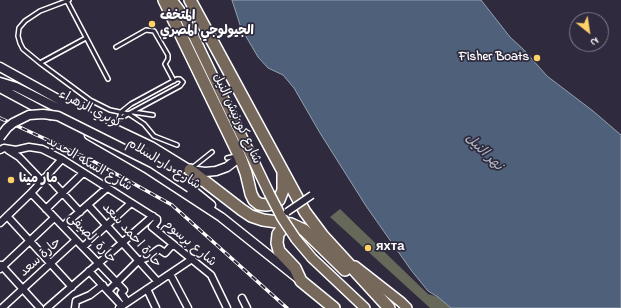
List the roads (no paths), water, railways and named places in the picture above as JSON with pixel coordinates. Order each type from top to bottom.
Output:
[{"type":"highway","name":"شارع كورنيش النيل","points":[[164,0],[240,156],[254,200],[259,204],[270,205],[279,200],[283,190],[283,172]]},
{"type":"highway","name":"شارع كورنيش النيل","points":[[190,0],[310,221],[389,308]]},
{"type":"highway","points":[[190,170],[246,214],[257,219],[296,226],[308,233],[343,268],[353,275],[362,278]]},
{"type":"highway","points":[[286,224],[278,234],[278,247],[282,254],[295,268],[301,281],[334,308]]},
{"type":"main road","points":[[172,0],[184,16],[282,218],[304,248],[365,308]]},
{"type":"main road","name":"شارع دار السلام","points":[[0,66],[52,96],[151,146],[190,170],[205,172],[216,171],[227,167],[240,156]]},
{"type":"main road","name":"كوبري الزهراء","points":[[0,82],[16,87],[167,163],[190,170]]},
{"type":"main road","name":"شارع دار السلام","points":[[0,88],[127,156],[221,217],[301,281]]},
{"type":"main road","name":"كوبري الزهراء","points":[[0,137],[13,123],[29,115],[43,114],[58,116],[152,163],[207,201],[221,217]]},
{"type":"main road","points":[[338,253],[407,308]]},
{"type":"street","name":"شارع السكه الحديد","points":[[1,148],[16,150],[36,147],[42,149],[62,159],[155,218]]},
{"type":"street","points":[[1,148],[19,157],[42,181]]},
{"type":"street","points":[[0,223],[31,193],[62,159]]},
{"type":"street","points":[[46,209],[83,173]]},
{"type":"street","points":[[46,176],[80,212]]},
{"type":"street","points":[[63,226],[107,188]]},
{"type":"street","name":"حارة الصيفى","points":[[31,193],[124,290],[121,293],[128,302]]},
{"type":"street","points":[[287,212],[312,195]]},
{"type":"street","points":[[83,247],[131,203]]},
{"type":"street","name":"حارة احمد سعد","points":[[88,205],[158,282]]},
{"type":"street","points":[[7,216],[72,287]]},
{"type":"street","points":[[40,308],[1,267],[54,218]]},
{"type":"street","points":[[47,308],[122,243],[155,218]]},
{"type":"street","name":"شارع برسوم","points":[[155,218],[152,227],[211,275],[225,307]]},
{"type":"street","name":"حارة سعد","points":[[2,308],[76,240]]},
{"type":"street","points":[[108,291],[138,261],[146,258],[159,249],[165,253],[173,244]]},
{"type":"street","points":[[90,271],[120,307],[192,260]]},
{"type":"street","points":[[170,274],[188,308]]},
{"type":"street","points":[[75,308],[76,301],[90,295],[103,286]]},
{"type":"street","points":[[147,289],[156,308]]},
{"type":"street","points":[[242,298],[248,308]]},
{"type":"lane","points":[[108,79],[68,0],[32,16],[19,28],[18,36],[20,43],[29,55],[90,100],[110,110],[129,114],[144,124],[154,136],[177,145]]},
{"type":"lane","points":[[116,47],[146,30],[154,31],[168,55],[168,59],[165,64],[174,81]]},
{"type":"lane","points":[[40,63],[86,38]]},
{"type":"lane","points":[[113,127],[119,119],[121,112],[131,104],[180,79],[182,84],[119,119]]},
{"type":"lane","points":[[133,112],[153,115]]},
{"type":"lane","points":[[190,170],[212,152]]},
{"type":"lane","points":[[227,158],[240,156]]},
{"type":"water","name":"نهر النيل","points":[[232,0],[481,0],[510,37],[524,50],[547,76],[593,111],[621,135],[621,308],[451,308],[428,291],[411,270],[366,206],[320,133],[294,88],[283,75],[268,68],[258,57],[241,28]]},
{"type":"railway","points":[[0,118],[91,160],[172,205],[287,308]]},
{"type":"place","name":"المتخف الجيولوجي المصري","points":[[152,24]]},
{"type":"place","name":"Fisher Boats","points":[[537,58]]},
{"type":"place","name":"مار مينا","points":[[11,180]]},
{"type":"place","name":"яхта","points":[[368,248]]}]
